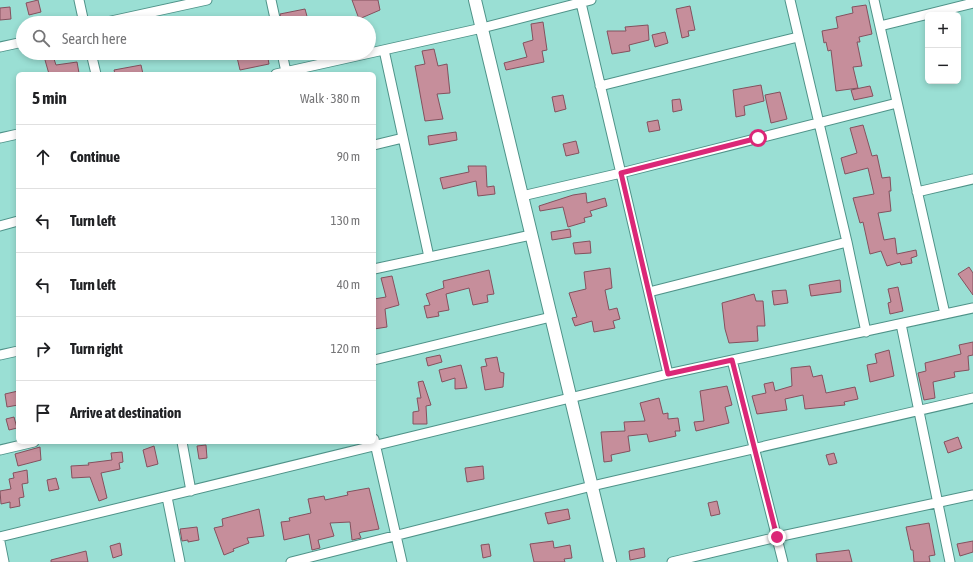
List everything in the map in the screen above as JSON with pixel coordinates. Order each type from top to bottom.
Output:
[{"type":"main road","points":[[475,0],[610,562]]},
{"type":"street","points":[[79,0],[82,16]]},
{"type":"street","points":[[134,16],[207,0]]},
{"type":"street","points":[[271,0],[274,16]]},
{"type":"street","points":[[376,52],[482,28],[591,0]]},
{"type":"street","points":[[790,0],[847,242],[866,332]]},
{"type":"street","points":[[874,0],[945,314]]},
{"type":"street","points":[[581,3],[668,374]]},
{"type":"street","points":[[880,26],[973,3]]},
{"type":"street","points":[[600,86],[798,37]]},
{"type":"street","points":[[0,47],[16,44]]},
{"type":"street","points":[[384,50],[429,257]]},
{"type":"street","points":[[93,60],[96,72]]},
{"type":"street","points":[[283,60],[286,72],[339,60]]},
{"type":"street","points":[[522,196],[621,173],[898,103]]},
{"type":"street","points":[[0,138],[16,134]]},
{"type":"street","points":[[376,145],[403,138]]},
{"type":"street","points":[[917,192],[973,179]]},
{"type":"street","points":[[0,226],[16,222]]},
{"type":"street","points":[[376,269],[531,235]]},
{"type":"street","points":[[649,292],[847,242]]},
{"type":"street","points":[[376,443],[571,399],[668,374],[973,308]]},
{"type":"street","points":[[376,360],[551,317]]},
{"type":"street","points":[[901,324],[950,562]]},
{"type":"street","points":[[0,355],[16,351]]},
{"type":"street","points":[[732,360],[783,562]]},
{"type":"street","points":[[291,562],[592,486],[973,398]]},
{"type":"street","points":[[0,450],[26,444]]},
{"type":"street","points":[[182,444],[192,491]]},
{"type":"street","points":[[0,537],[192,491],[371,444]]},
{"type":"street","points":[[375,444],[402,562]]},
{"type":"street","points":[[672,562],[777,537],[937,504],[973,495]]},
{"type":"street","points":[[167,497],[180,562]]},
{"type":"street","points":[[0,542],[4,562]]},
{"type":"building","points":[[38,0],[41,12],[29,15],[26,3]]},
{"type":"building","points":[[352,0],[378,0],[380,10],[366,16],[358,16]]},
{"type":"building","points":[[866,5],[872,34],[859,37],[860,42],[857,42],[862,66],[853,67],[858,88],[836,91],[831,50],[828,51],[826,42],[824,43],[822,31],[838,28],[836,17],[853,13],[852,7]]},
{"type":"building","points":[[690,6],[695,30],[688,31],[689,36],[682,38],[676,9]]},
{"type":"building","points":[[10,7],[11,19],[0,20],[0,8]]},
{"type":"building","points":[[305,9],[307,16],[280,16],[280,14]]},
{"type":"building","points":[[543,22],[547,50],[542,51],[544,62],[506,70],[504,63],[527,57],[523,43],[533,40],[531,24]]},
{"type":"building","points":[[648,25],[649,40],[629,45],[630,51],[612,54],[607,31],[626,31],[625,27]]},
{"type":"building","points":[[665,32],[668,43],[655,47],[652,35]]},
{"type":"building","points":[[434,49],[438,66],[447,64],[450,93],[437,94],[443,119],[425,121],[415,66],[425,64],[422,51]]},
{"type":"building","points":[[45,60],[54,60],[56,65],[77,62],[79,72],[48,72]]},
{"type":"building","points":[[238,60],[268,60],[269,64],[240,70]]},
{"type":"building","points":[[141,65],[143,72],[114,72],[114,70]]},
{"type":"building","points":[[761,85],[764,101],[744,106],[745,115],[736,117],[733,90]]},
{"type":"building","points":[[870,86],[873,96],[854,100],[851,90]]},
{"type":"building","points":[[780,92],[787,119],[771,123],[765,95]]},
{"type":"building","points":[[563,95],[566,109],[555,112],[552,97]]},
{"type":"building","points":[[680,99],[682,110],[673,112],[672,100]]},
{"type":"building","points":[[658,120],[660,130],[649,132],[647,122]]},
{"type":"building","points":[[863,125],[872,156],[877,155],[882,178],[890,177],[891,191],[889,191],[891,211],[878,213],[884,240],[895,238],[897,254],[916,250],[917,256],[911,258],[912,263],[901,265],[900,262],[887,266],[881,251],[870,254],[863,222],[860,223],[853,198],[874,194],[868,168],[845,174],[841,158],[857,153],[850,128]]},
{"type":"building","points":[[456,132],[457,140],[429,145],[428,136]]},
{"type":"building","points":[[576,141],[579,153],[566,156],[563,144]]},
{"type":"building","points":[[468,166],[486,166],[487,187],[494,186],[495,194],[478,196],[476,181],[443,189],[440,178],[469,172]]},
{"type":"building","points":[[586,193],[587,203],[605,198],[607,206],[590,211],[592,216],[584,218],[585,222],[568,227],[563,207],[540,211],[539,206],[573,195]]},
{"type":"building","points":[[570,229],[571,237],[552,240],[551,232]]},
{"type":"building","points":[[590,241],[591,253],[575,254],[573,243]]},
{"type":"building","points":[[969,267],[973,273],[973,295],[958,274]]},
{"type":"building","points":[[610,268],[612,288],[605,290],[609,310],[617,308],[620,319],[613,321],[615,328],[594,332],[592,321],[575,326],[572,318],[577,317],[569,293],[586,289],[584,272]]},
{"type":"building","points":[[489,270],[494,294],[487,295],[488,302],[473,305],[469,288],[446,294],[449,310],[438,312],[439,316],[427,318],[424,306],[430,305],[426,294],[444,288],[443,281]]},
{"type":"building","points":[[392,276],[399,305],[385,309],[387,327],[376,329],[376,299],[386,297],[381,278]]},
{"type":"building","points":[[840,280],[841,292],[811,296],[809,285]]},
{"type":"building","points":[[898,287],[903,311],[890,314],[888,303],[891,302],[888,289]]},
{"type":"building","points":[[786,290],[788,303],[774,305],[772,291]]},
{"type":"building","points":[[754,294],[756,301],[763,301],[765,326],[757,326],[758,341],[729,343],[725,329],[722,303]]},
{"type":"building","points":[[973,342],[973,355],[968,356],[969,370],[954,372],[955,377],[933,382],[935,398],[924,400],[918,373],[926,371],[925,363],[961,354],[959,345]]},
{"type":"building","points":[[889,350],[894,376],[870,382],[867,365],[877,363],[875,354]]},
{"type":"building","points":[[440,355],[442,362],[428,366],[426,358]]},
{"type":"building","points":[[497,357],[500,372],[504,373],[503,387],[485,390],[481,367],[487,366],[485,359]]},
{"type":"building","points":[[461,365],[467,388],[455,389],[455,378],[442,382],[439,370]]},
{"type":"building","points":[[810,366],[813,377],[822,375],[826,393],[855,387],[858,399],[844,402],[845,405],[805,409],[803,395],[785,399],[787,410],[757,414],[752,396],[766,393],[764,384],[773,382],[775,391],[792,386],[791,368]]},
{"type":"building","points":[[423,381],[431,405],[426,406],[427,424],[413,424],[413,412],[419,411],[417,398],[421,398],[418,382]]},
{"type":"building","points":[[727,386],[732,405],[725,407],[729,423],[696,431],[694,422],[704,421],[700,391]]},
{"type":"building","points":[[16,391],[16,405],[7,407],[5,394]]},
{"type":"building","points":[[659,398],[663,414],[668,413],[668,419],[678,418],[680,431],[675,431],[676,436],[649,442],[647,434],[628,436],[630,451],[611,455],[612,461],[604,462],[601,432],[625,431],[624,422],[645,421],[640,403]]},
{"type":"building","points":[[14,417],[16,428],[9,430],[6,419]]},
{"type":"building","points":[[958,437],[962,448],[948,453],[944,442]]},
{"type":"building","points":[[206,445],[207,458],[199,459],[197,446]]},
{"type":"building","points":[[154,446],[158,464],[147,467],[143,450]]},
{"type":"building","points":[[40,447],[41,460],[18,466],[15,454]]},
{"type":"building","points":[[122,452],[123,462],[119,463],[120,469],[101,473],[107,498],[99,501],[90,477],[72,478],[71,466],[89,465],[88,463],[112,460],[111,453]]},
{"type":"building","points":[[834,453],[837,463],[829,465],[826,455]]},
{"type":"building","points":[[483,466],[484,479],[467,482],[465,468]]},
{"type":"building","points":[[27,470],[28,483],[22,484],[24,497],[19,498],[20,506],[10,508],[10,502],[1,504],[0,491],[11,489],[9,479],[14,478],[13,473]]},
{"type":"building","points":[[56,478],[59,489],[49,491],[47,480]]},
{"type":"building","points":[[369,488],[379,529],[359,533],[361,538],[352,540],[350,522],[330,523],[334,536],[318,540],[320,548],[312,550],[309,534],[284,540],[281,522],[290,521],[289,518],[311,513],[308,499],[324,496],[325,500],[348,495],[347,492]]},
{"type":"building","points":[[717,501],[720,514],[711,516],[708,503]]},
{"type":"building","points":[[259,509],[264,536],[247,538],[249,543],[233,549],[234,551],[224,555],[214,528],[223,526],[222,519]]},
{"type":"building","points":[[568,509],[570,519],[548,524],[545,513]]},
{"type":"building","points":[[929,523],[935,555],[929,556],[930,562],[914,562],[913,550],[911,550],[906,527]]},
{"type":"building","points":[[197,527],[199,540],[188,542],[188,540],[182,541],[180,529]]},
{"type":"building","points":[[553,541],[554,548],[570,545],[572,558],[564,559],[565,562],[534,562],[530,544]]},
{"type":"building","points":[[973,541],[973,552],[960,556],[957,544]]},
{"type":"building","points":[[120,543],[122,555],[113,558],[110,546]]},
{"type":"building","points":[[489,544],[491,556],[483,558],[481,545]]},
{"type":"building","points":[[644,548],[645,557],[630,560],[629,551]]},
{"type":"building","points":[[849,550],[852,562],[817,562],[816,554]]},
{"type":"building","points":[[86,551],[88,562],[51,562],[51,560]]},
{"type":"route","points":[[758,138],[621,173],[668,374],[732,360],[777,537]]}]
